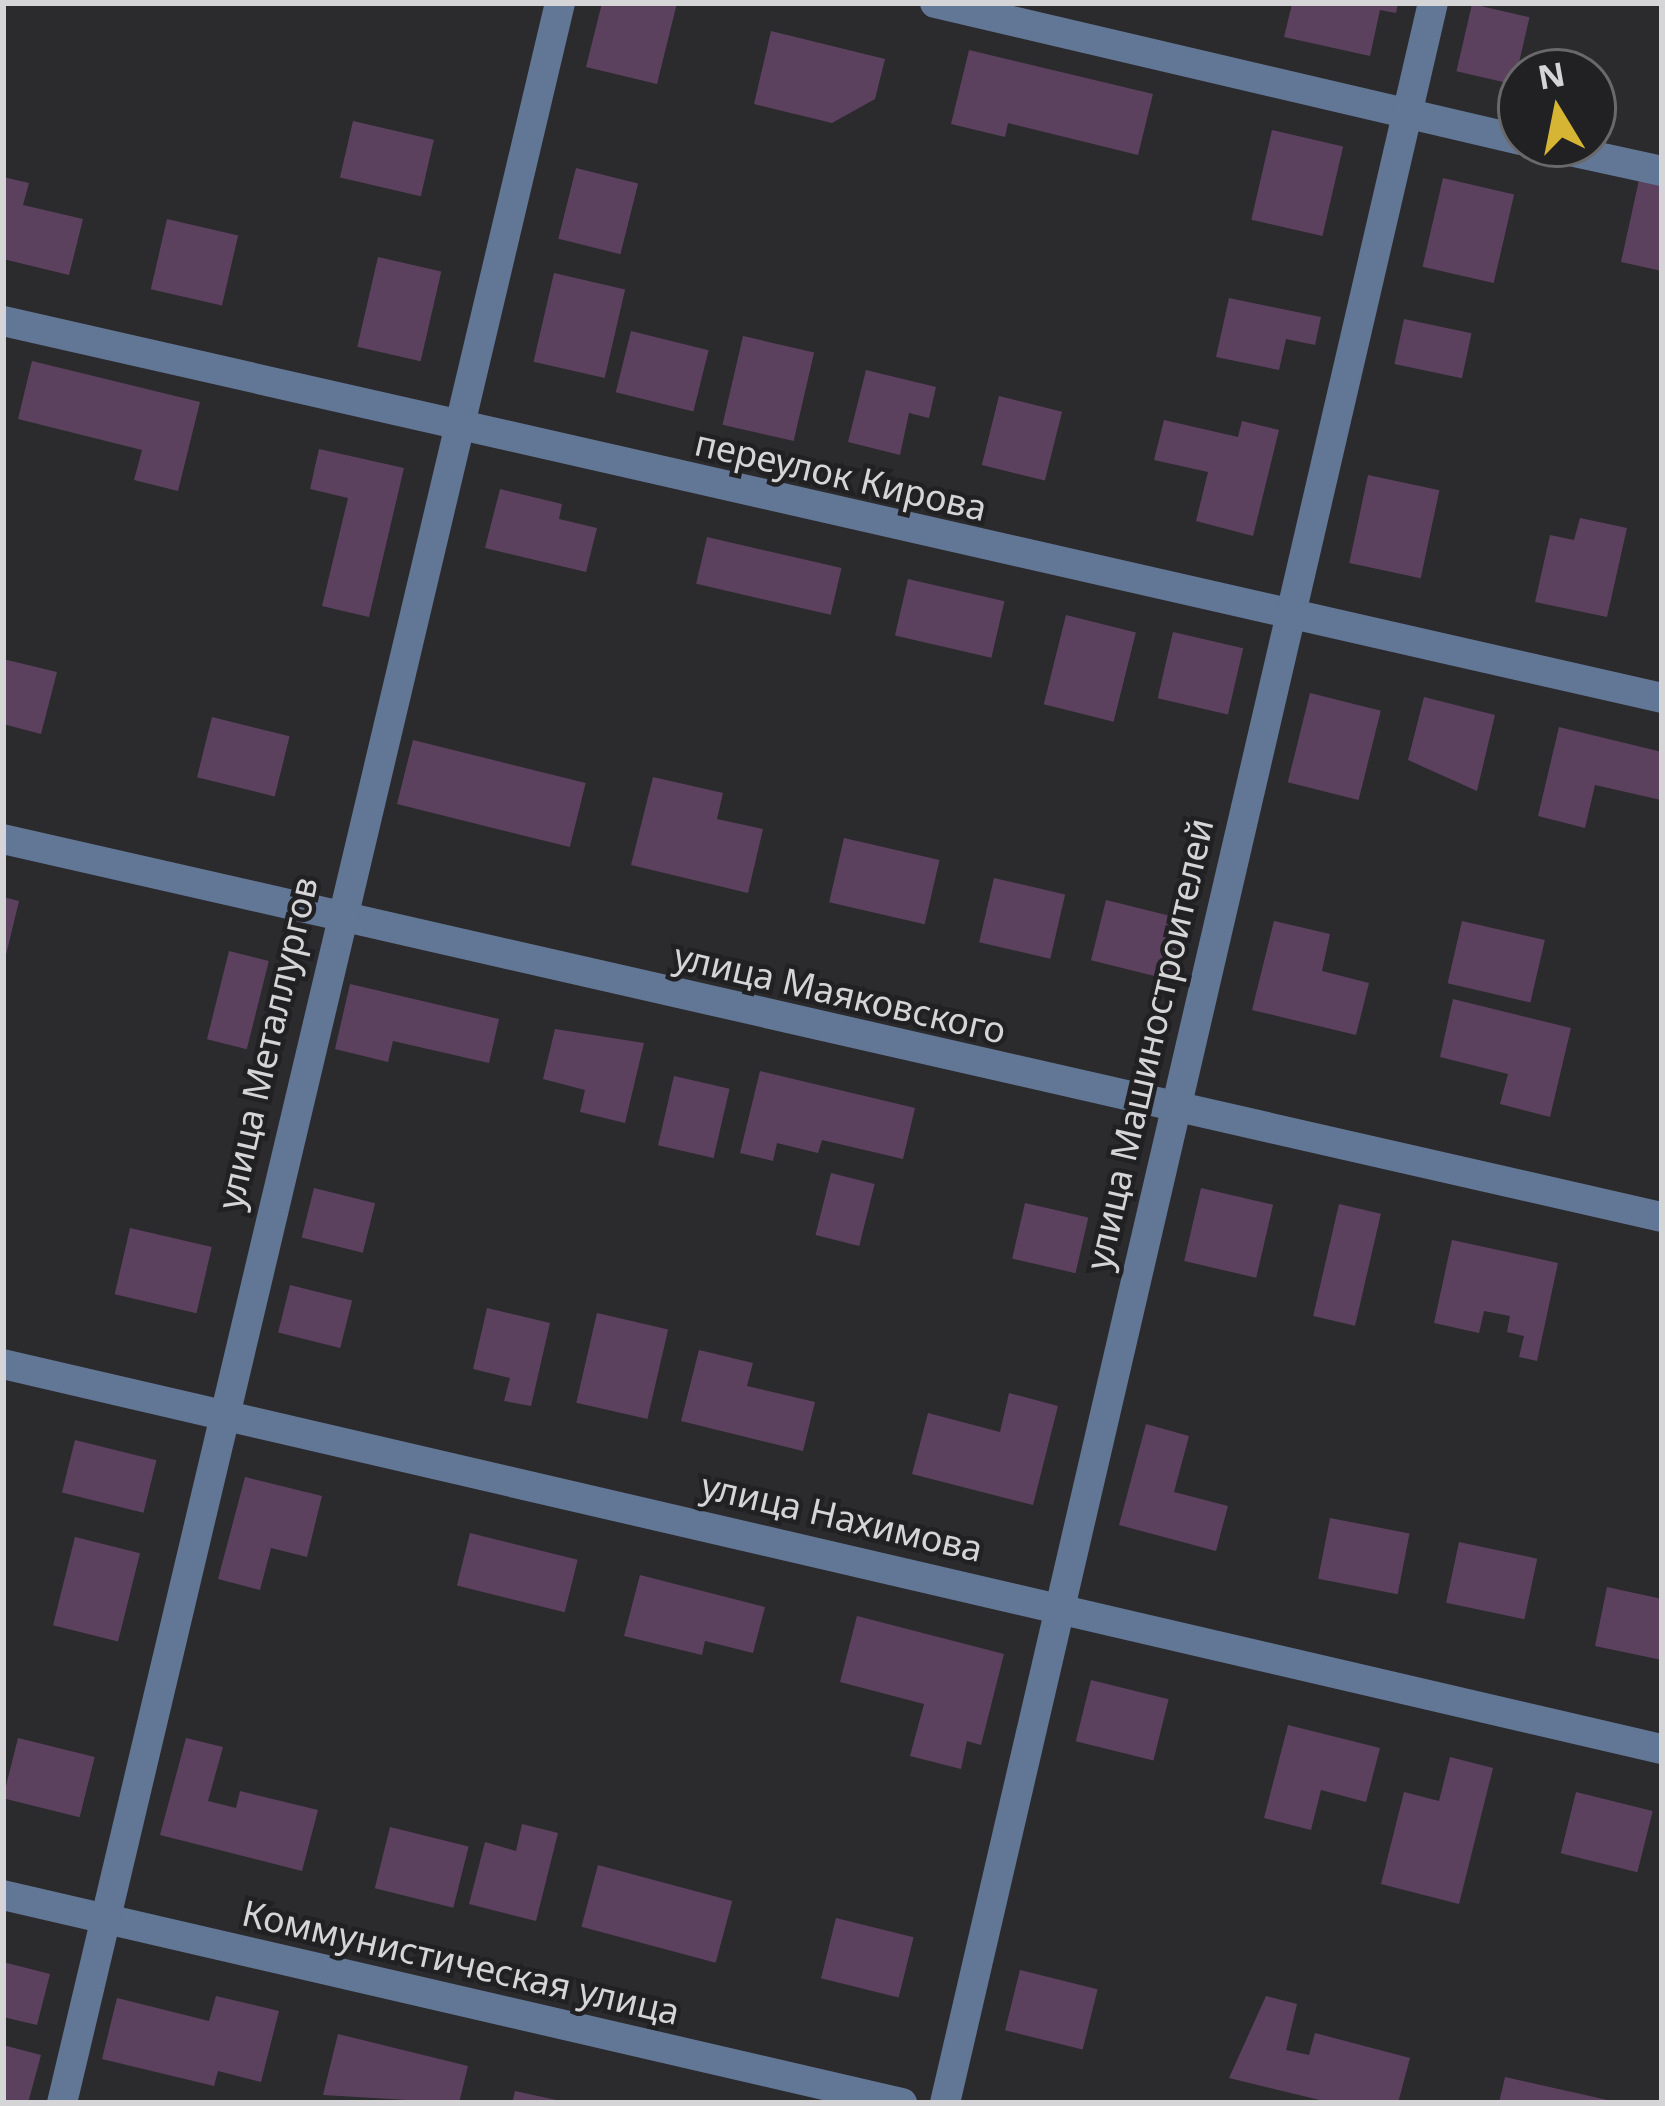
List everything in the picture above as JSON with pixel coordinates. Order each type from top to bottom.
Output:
[{"type":"street","name":"улица Металлургов","points":[[62,2103],[218,1414],[560,3]]},
{"type":"street","points":[[935,3],[1497,135]]},
{"type":"street","name":"улица Машиностроителей","points":[[946,2103],[1433,3]]},
{"type":"street","points":[[1617,161],[1662,171]]},
{"type":"street","name":"переулок Кирова","points":[[3,321],[1288,619],[1662,698]]},
{"type":"street","name":"улица Маяковского","points":[[3,839],[336,921],[1662,1217]]},
{"type":"street","name":"улица Нахимова","points":[[3,1364],[1662,1749]]},
{"type":"street","name":"Коммунистическая улица","points":[[3,1895],[902,2103]]},
{"type":"building","points":[[602,3],[677,3],[657,84],[586,67]]},
{"type":"building","points":[[1398,3],[1396,13],[1380,10],[1370,56],[1284,37],[1292,4]]},
{"type":"building","points":[[1472,4],[1529,17],[1522,48],[1497,48],[1497,81],[1456,71]]},
{"type":"building","points":[[771,31],[885,59],[875,99],[832,123],[754,104]]},
{"type":"building","points":[[969,50],[1153,94],[1138,155],[1008,123],[1005,137],[951,124]]},
{"type":"building","points":[[353,121],[434,140],[421,196],[340,178]]},
{"type":"building","points":[[1272,130],[1343,146],[1322,236],[1251,220]]},
{"type":"building","points":[[576,168],[638,183],[620,254],[558,239]]},
{"type":"building","points":[[3,177],[29,183],[23,205],[83,219],[69,275],[3,259]]},
{"type":"building","points":[[1443,178],[1514,194],[1494,283],[1423,267]]},
{"type":"building","points":[[1639,180],[1662,185],[1662,271],[1621,262]]},
{"type":"building","points":[[167,219],[238,235],[222,306],[151,289]]},
{"type":"building","points":[[378,257],[441,272],[421,361],[357,347]]},
{"type":"building","points":[[554,273],[625,289],[605,378],[534,362]]},
{"type":"building","points":[[1229,298],[1321,317],[1315,345],[1286,339],[1279,370],[1216,357]]},
{"type":"building","points":[[1404,319],[1471,333],[1462,378],[1394,364]]},
{"type":"building","points":[[631,331],[709,350],[693,411],[616,392]]},
{"type":"building","points":[[743,336],[814,352],[794,441],[723,425]]},
{"type":"building","points":[[32,361],[200,402],[178,491],[134,480],[142,450],[18,419]]},
{"type":"building","points":[[866,370],[936,387],[929,418],[909,413],[900,455],[848,442]]},
{"type":"building","points":[[999,396],[1062,412],[1045,481],[982,465]]},
{"type":"building","points":[[1164,420],[1238,437],[1242,421],[1279,430],[1253,536],[1196,521],[1208,472],[1154,460]]},
{"type":"building","points":[[319,449],[404,468],[369,617],[322,606],[348,498],[310,489]]},
{"type":"building","points":[[1368,475],[1439,490],[1421,578],[1349,563]]},
{"type":"building","points":[[500,489],[562,504],[559,519],[597,528],[586,572],[485,548]]},
{"type":"building","points":[[1580,518],[1627,528],[1607,617],[1535,602],[1550,535],[1574,540]]},
{"type":"building","points":[[707,537],[841,568],[831,615],[696,584]]},
{"type":"building","points":[[908,579],[1004,601],[991,658],[895,636]]},
{"type":"building","points":[[1066,615],[1136,632],[1114,722],[1044,704]]},
{"type":"building","points":[[1173,632],[1243,648],[1228,714],[1158,698]]},
{"type":"building","points":[[3,659],[57,672],[41,734],[3,724]]},
{"type":"building","points":[[1310,693],[1381,711],[1359,800],[1288,782]]},
{"type":"building","points":[[1424,697],[1495,715],[1477,791],[1408,760]]},
{"type":"building","points":[[212,717],[290,736],[275,797],[197,777]]},
{"type":"building","points":[[1559,727],[1662,752],[1661,800],[1595,785],[1585,828],[1538,816]]},
{"type":"building","points":[[413,740],[586,783],[570,847],[397,804]]},
{"type":"building","points":[[653,777],[723,793],[717,819],[763,829],[748,893],[631,865]]},
{"type":"building","points":[[844,838],[939,860],[925,924],[829,902]]},
{"type":"building","points":[[994,878],[1065,894],[1050,959],[979,942]]},
{"type":"building","points":[[3,897],[19,901],[5,959],[3,958]]},
{"type":"building","points":[[1106,900],[1184,919],[1169,980],[1091,960]]},
{"type":"building","points":[[1274,921],[1330,934],[1322,971],[1369,983],[1356,1035],[1252,1010]]},
{"type":"building","points":[[1462,921],[1545,940],[1530,1002],[1448,983]]},
{"type":"building","points":[[229,951],[269,961],[247,1049],[207,1039]]},
{"type":"building","points":[[350,984],[499,1019],[489,1063],[393,1041],[388,1062],[335,1049]]},
{"type":"building","points":[[1453,999],[1571,1028],[1550,1117],[1500,1104],[1508,1074],[1440,1057]]},
{"type":"building","points":[[555,1029],[644,1043],[625,1123],[580,1112],[585,1090],[543,1079]]},
{"type":"building","points":[[760,1071],[915,1108],[903,1159],[822,1140],[818,1153],[777,1143],[773,1161],[740,1153]]},
{"type":"building","points":[[674,1076],[730,1089],[714,1158],[658,1145]]},
{"type":"building","points":[[831,1173],[875,1184],[859,1246],[816,1235]]},
{"type":"building","points":[[314,1188],[375,1203],[363,1253],[302,1237]]},
{"type":"building","points":[[1201,1188],[1273,1205],[1256,1278],[1184,1261]]},
{"type":"building","points":[[1025,1203],[1088,1218],[1076,1273],[1012,1259]]},
{"type":"building","points":[[1339,1204],[1381,1214],[1355,1326],[1313,1316]]},
{"type":"building","points":[[130,1228],[212,1247],[197,1313],[115,1294]]},
{"type":"building","points":[[1452,1240],[1558,1263],[1537,1361],[1519,1357],[1524,1336],[1507,1332],[1510,1316],[1484,1311],[1479,1333],[1434,1323]]},
{"type":"building","points":[[290,1285],[352,1300],[340,1348],[278,1333]]},
{"type":"building","points":[[487,1308],[550,1323],[531,1406],[504,1401],[510,1378],[473,1369]]},
{"type":"building","points":[[597,1313],[668,1329],[647,1419],[576,1403]]},
{"type":"building","points":[[699,1350],[753,1363],[747,1386],[815,1402],[803,1451],[681,1421]]},
{"type":"building","points":[[1009,1393],[1058,1406],[1033,1505],[912,1474],[928,1413],[1000,1432]]},
{"type":"building","points":[[1146,1424],[1189,1436],[1174,1492],[1228,1506],[1216,1551],[1119,1525]]},
{"type":"building","points":[[75,1440],[157,1460],[143,1513],[62,1492]]},
{"type":"building","points":[[245,1477],[322,1496],[307,1557],[271,1548],[260,1590],[218,1579]]},
{"type":"building","points":[[1330,1518],[1410,1533],[1398,1594],[1318,1579]]},
{"type":"building","points":[[470,1533],[578,1560],[565,1612],[457,1585]]},
{"type":"building","points":[[75,1537],[140,1553],[118,1642],[53,1625]]},
{"type":"building","points":[[1459,1542],[1537,1559],[1524,1619],[1446,1603]]},
{"type":"building","points":[[640,1575],[765,1607],[753,1653],[705,1641],[702,1655],[624,1636]]},
{"type":"building","points":[[1607,1587],[1662,1599],[1662,1660],[1595,1646]]},
{"type":"building","points":[[857,1616],[1004,1654],[981,1745],[967,1741],[961,1769],[910,1756],[924,1704],[840,1682]]},
{"type":"building","points":[[1091,1680],[1169,1699],[1153,1760],[1076,1741]]},
{"type":"building","points":[[1288,1725],[1380,1748],[1366,1802],[1321,1790],[1311,1830],[1264,1818]]},
{"type":"building","points":[[18,1738],[95,1757],[80,1817],[3,1798]]},
{"type":"building","points":[[186,1738],[223,1747],[208,1801],[236,1808],[240,1791],[318,1810],[302,1871],[160,1835]]},
{"type":"building","points":[[1450,1757],[1493,1768],[1459,1904],[1381,1884],[1404,1792],[1439,1801]]},
{"type":"building","points":[[1576,1792],[1653,1811],[1637,1872],[1561,1853]]},
{"type":"building","points":[[522,1824],[558,1833],[536,1921],[469,1904],[485,1842],[516,1851]]},
{"type":"building","points":[[390,1827],[469,1847],[453,1908],[375,1888]]},
{"type":"building","points":[[598,1865],[732,1901],[716,1963],[581,1927]]},
{"type":"building","points":[[836,1918],[914,1937],[899,1998],[821,1978]]},
{"type":"building","points":[[3,1962],[50,1974],[37,2025],[3,2017]]},
{"type":"building","points":[[1020,1970],[1098,1989],[1083,2050],[1005,2030]]},
{"type":"building","points":[[216,1996],[279,2011],[261,2082],[218,2071],[214,2086],[102,2059],[117,1998],[209,2021]]},
{"type":"building","points":[[1266,1996],[1297,2004],[1286,2050],[1309,2055],[1315,2033],[1410,2058],[1398,2103],[1332,2103],[1229,2078]]},
{"type":"building","points":[[338,2034],[468,2066],[459,2103],[323,2095]]},
{"type":"building","points":[[3,2045],[41,2055],[28,2103],[3,2103]]},
{"type":"building","points":[[1505,2077],[1612,2101],[1612,2103],[1499,2103]]},
{"type":"building","points":[[515,2091],[561,2101],[561,2103],[512,2103]]}]
